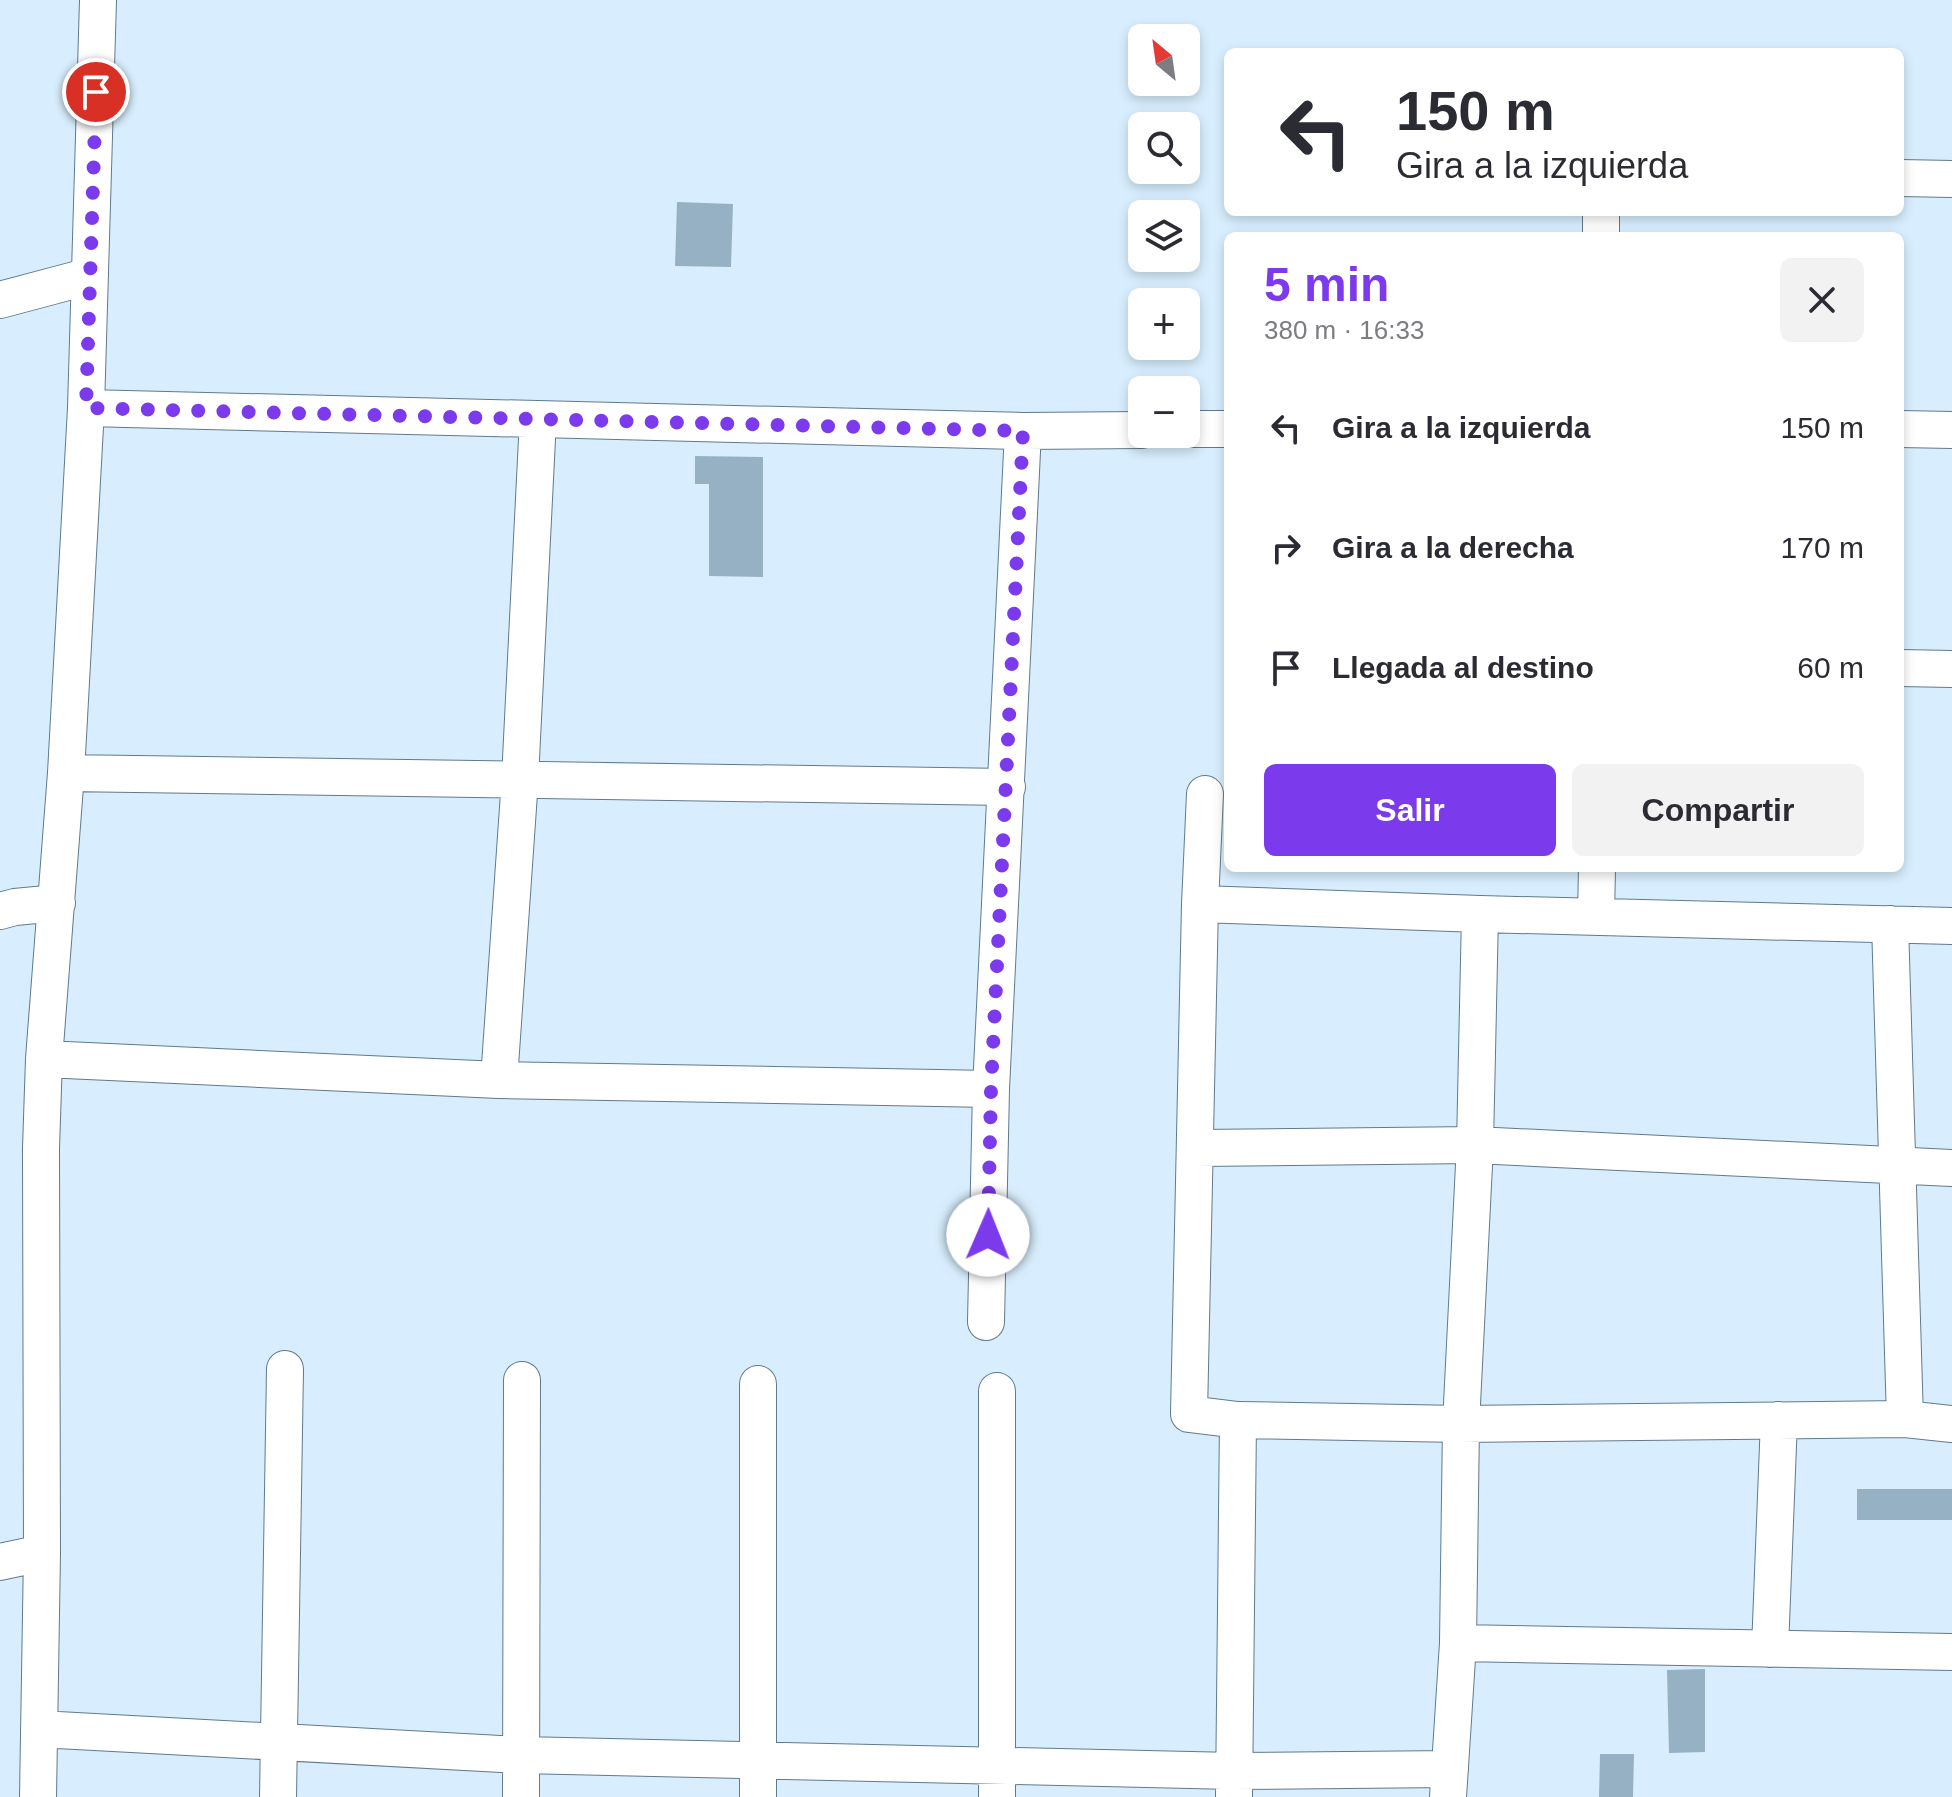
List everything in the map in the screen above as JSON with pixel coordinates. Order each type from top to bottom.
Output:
[{"type":"street","points":[[38,1797],[42,1553],[41,1148],[44,1059],[66,773],[86,408],[98,0]]},
{"type":"street","points":[[1904,178],[1952,179]]},
{"type":"street","points":[[0,300],[90,276]]},
{"type":"street","points":[[86,408],[1023,431],[1128,430]]},
{"type":"street","points":[[499,1080],[520,779],[538,419]]},
{"type":"street","points":[[1200,429],[1224,429]]},
{"type":"street","points":[[1904,429],[1952,430]]},
{"type":"street","points":[[986,1322],[991,1089],[1023,431]]},
{"type":"street","points":[[1904,668],[1952,669]]},
{"type":"street","points":[[66,773],[1007,787]]},
{"type":"street","points":[[1205,794],[1189,1414],[1238,1420],[1461,1424],[1905,1419],[1952,1424]]},
{"type":"street","points":[[1596,915],[1597,872]]},
{"type":"street","points":[[0,911],[57,903]]},
{"type":"street","points":[[1200,904],[1952,926]]},
{"type":"street","points":[[39,1729],[521,1755],[759,1761],[997,1782],[1449,1783],[1458,1643],[1461,1424],[1475,1145],[1480,914]]},
{"type":"street","points":[[1890,924],[1905,1419]]},
{"type":"street","points":[[44,1059],[499,1080],[991,1089]]},
{"type":"street","points":[[1197,1148],[1475,1145],[1952,1168]]},
{"type":"street","points":[[278,1797],[285,1369]]},
{"type":"street","points":[[521,1797],[522,1380]]},
{"type":"street","points":[[758,1384],[758,1797]]},
{"type":"street","points":[[997,1391],[997,1782]]},
{"type":"street","points":[[1234,1784],[1238,1420]]},
{"type":"street","points":[[1770,1649],[1779,1420]]},
{"type":"street","points":[[0,1562],[42,1553]]},
{"type":"street","points":[[1458,1643],[1952,1652]]},
{"type":"building","points":[[677,202],[733,204],[731,267],[675,266]]},
{"type":"building","points":[[695,456],[763,457],[763,577],[709,576],[709,484],[695,484]]},
{"type":"building","points":[[1857,1489],[1952,1489],[1952,1520],[1857,1520]]},
{"type":"building","points":[[1705,1669],[1705,1752],[1669,1753],[1667,1670]]},
{"type":"building","points":[[1600,1754],[1634,1754],[1633,1797],[1599,1797]]},
{"type":"route","points":[[96,92],[86,408],[1023,431],[991,1089],[988,1235]]}]
